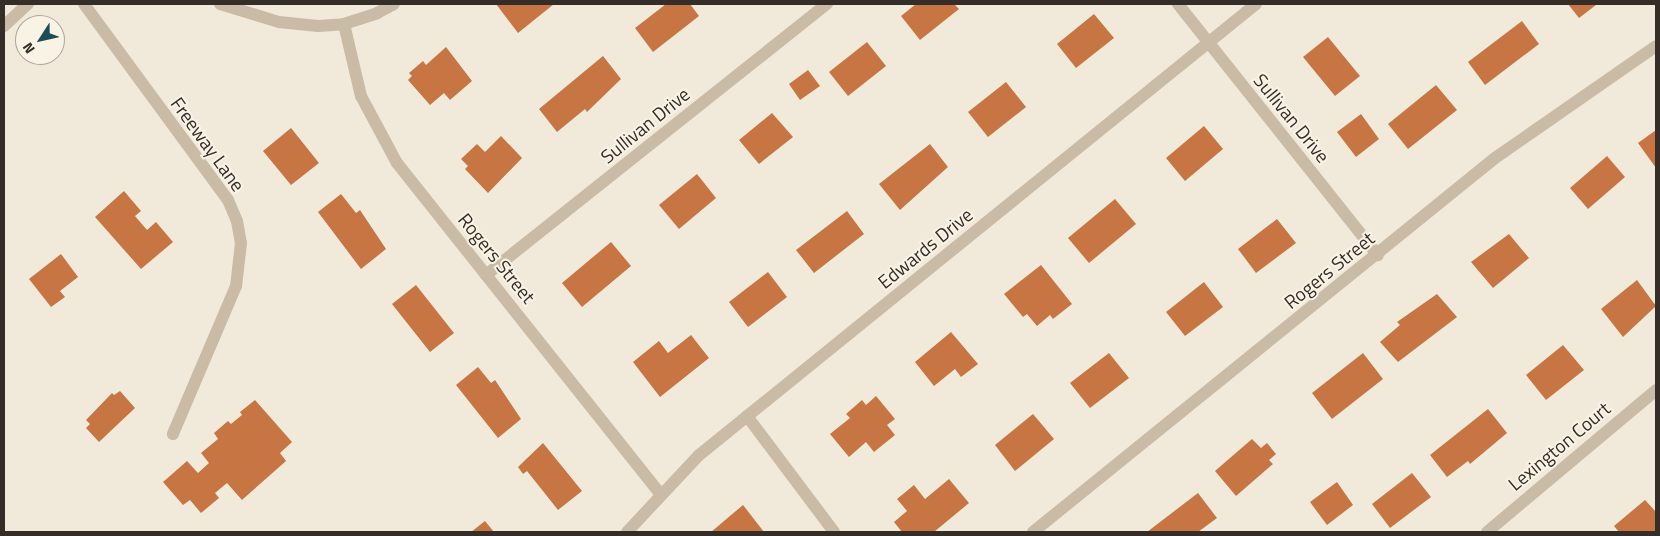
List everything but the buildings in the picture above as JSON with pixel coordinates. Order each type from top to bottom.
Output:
[{"type":"street","points":[[4,26],[28,4]]},
{"type":"street","name":"Freeway Lane","points":[[84,4],[228,200],[237,221],[241,243],[236,286],[226,315],[173,434]]},
{"type":"street","points":[[220,4],[279,22],[318,26],[344,24],[377,13],[394,4]]},
{"type":"street","name":"Sullivan Drive","points":[[486,275],[827,4]]},
{"type":"street","name":"Sullivan Drive","points":[[1178,4],[1378,255]]},
{"type":"street","name":"Edwards Drive","points":[[627,532],[660,494],[747,416],[1256,4]]},
{"type":"street","name":"Rogers Street","points":[[344,24],[355,76],[375,127],[397,163],[660,494]]},
{"type":"street","name":"Rogers Street","points":[[1032,532],[1378,255],[1495,158],[1656,46]]},
{"type":"street","name":"Lexington Court","points":[[1486,532],[1656,390]]},
{"type":"street","points":[[747,416],[834,532]]}]
